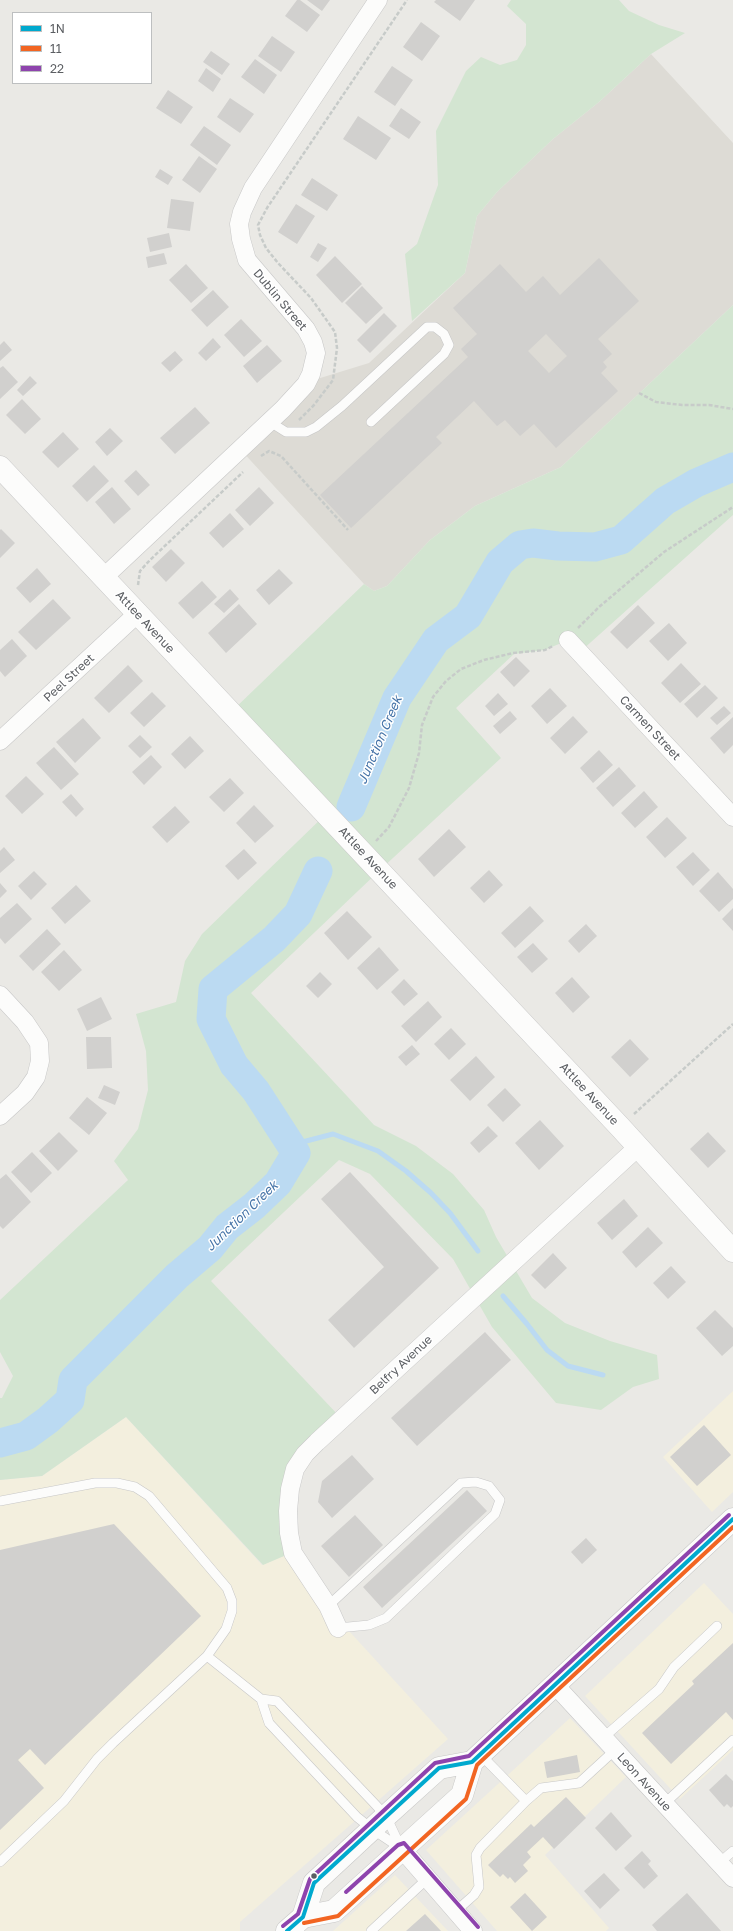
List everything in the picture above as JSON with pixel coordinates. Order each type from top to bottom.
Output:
[{"type":"street","name":"Dublin Street","points":[[103,578],[270,422],[306,384],[312,374],[316,353],[313,342],[306,329],[247,260],[241,238],[240,224],[242,212],[253,188],[378,0]]},
{"type":"street","name":"Attlee Avenue","points":[[0,467],[620,1127],[733,1251]]},
{"type":"street","name":"Peel Street","points":[[0,741],[137,614]]},
{"type":"street","name":"Carmen Street","points":[[568,640],[733,817]]},
{"type":"street","points":[[0,995],[25,1022],[39,1042],[40,1061],[36,1078],[25,1093],[0,1116]]},
{"type":"street","name":"Belfry Avenue","points":[[338,1628],[328,1606],[292,1553],[288,1511],[290,1489],[295,1469],[305,1454],[317,1442],[638,1147]]},
{"type":"street","points":[[287,1931],[303,1917],[334,1911],[462,1794],[476,1758],[733,1519]]},
{"type":"street","name":"Leon Avenue","points":[[555,1685],[733,1878]]},
{"type":"street","points":[[303,1917],[314,1883],[379,1823],[439,1768],[476,1758]]},
{"type":"street","points":[[402,1849],[473,1931]]},
{"type":"lane","points":[[270,422],[286,432],[306,432],[316,427],[342,406],[427,327],[435,327],[444,334],[449,345],[444,354],[371,422]]},
{"type":"lane","points":[[328,1606],[461,1483],[476,1482],[489,1486],[500,1500],[495,1514],[386,1618],[369,1624],[338,1628]]},
{"type":"lane","points":[[0,1501],[95,1483],[123,1484],[135,1487],[149,1496],[227,1588],[232,1601],[232,1611],[226,1629],[207,1656],[113,1743],[97,1759],[64,1801],[0,1862]]},
{"type":"lane","points":[[456,1911],[474,1894],[479,1887],[476,1855],[480,1848],[526,1801],[541,1788],[579,1783],[610,1743],[659,1689],[674,1668],[717,1626]]},
{"type":"lane","points":[[207,1656],[261,1699],[277,1701],[402,1849]]},
{"type":"lane","points":[[261,1699],[269,1723],[357,1817],[379,1823],[402,1849]]},
{"type":"lane","points":[[664,1804],[733,1740]]},
{"type":"lane","points":[[476,1758],[526,1801]]},
{"type":"lane","points":[[719,1864],[733,1851]]},
{"type":"lane","points":[[371,1931],[428,1878]]},
{"type":"path","points":[[639,393],[656,402],[682,406],[709,405],[733,409]]},
{"type":"path","points":[[261,456],[269,451],[281,456],[348,530]]},
{"type":"path","points":[[364,854],[389,827],[410,788],[420,753],[422,725],[433,697],[446,681],[461,669],[484,660],[513,652],[544,650],[568,640],[599,607],[664,552],[733,507]]},
{"type":"path","points":[[620,1127],[733,1024]]},
{"type":"shaded area","points":[[651,54],[733,143],[733,305],[561,467],[475,506],[430,540],[387,586],[374,591],[364,584],[240,449],[304,383],[369,363],[465,273],[477,216],[497,192],[553,139],[599,102]]},
{"type":"shaded area","points":[[733,1391],[733,1492],[712,1512],[663,1457]]},
{"type":"shaded area","points":[[126,1417],[262,1565],[291,1553],[327,1607],[448,1739],[240,1922],[240,1931],[0,1931],[0,1480],[42,1476]]},
{"type":"shaded area","points":[[704,1583],[733,1614],[733,1750],[680,1799],[585,1696]]},
{"type":"shaded area","points":[[570,1718],[626,1777],[545,1855],[609,1928],[606,1931],[497,1931],[426,1850]]},
{"type":"shaded area","points":[[395,1875],[448,1931],[333,1931]]},
{"type":"green space","points":[[511,0],[619,0],[629,11],[659,25],[685,33],[651,54],[599,102],[553,139],[497,192],[477,216],[465,273],[412,321],[405,254],[417,244],[438,185],[436,131],[466,71],[481,57],[500,65],[517,60],[526,45],[526,24],[507,6]]},
{"type":"green space","points":[[733,305],[733,515],[581,651],[569,640],[544,650],[514,654],[456,708],[501,758],[380,870],[251,993],[374,1125],[416,1146],[453,1174],[484,1210],[496,1237],[532,1298],[565,1323],[610,1341],[657,1355],[659,1379],[633,1387],[601,1410],[556,1403],[492,1327],[453,1259],[370,1174],[339,1160],[211,1281],[341,1418],[294,1468],[291,1553],[263,1565],[126,1417],[42,1476],[0,1480],[0,1398],[2,1398],[13,1376],[0,1352],[0,1300],[128,1180],[114,1161],[138,1129],[148,1090],[146,1051],[136,1014],[176,1002],[185,961],[202,934],[327,813],[232,711],[364,584],[374,591],[387,586],[430,540],[475,506],[561,467]]},
{"type":"building","points":[[297,0],[300,0],[320,15],[307,32],[285,16]]},
{"type":"building","points":[[307,0],[330,0],[322,11]]},
{"type":"building","points":[[436,0],[475,0],[460,21],[434,2]]},
{"type":"building","points":[[421,22],[440,36],[422,61],[403,47]]},
{"type":"building","points":[[272,36],[295,52],[281,72],[258,56]]},
{"type":"building","points":[[211,51],[230,64],[222,75],[203,62]]},
{"type":"building","points":[[255,59],[277,75],[264,94],[241,77]]},
{"type":"building","points":[[392,66],[413,80],[395,106],[374,92]]},
{"type":"building","points":[[206,68],[221,79],[213,92],[198,81]]},
{"type":"building","points":[[168,90],[193,107],[181,124],[156,108]]},
{"type":"building","points":[[230,98],[254,114],[240,133],[217,117]]},
{"type":"building","points":[[401,108],[421,122],[409,139],[389,126]]},
{"type":"building","points":[[358,116],[391,138],[376,160],[343,139]]},
{"type":"building","points":[[204,126],[231,145],[217,165],[190,145]]},
{"type":"building","points":[[199,156],[217,169],[200,193],[182,180]]},
{"type":"building","points":[[160,169],[173,177],[168,185],[155,177]]},
{"type":"building","points":[[312,178],[338,195],[327,211],[301,195]]},
{"type":"building","points":[[171,199],[194,202],[190,231],[167,228]]},
{"type":"building","points":[[296,204],[315,216],[297,244],[278,232]]},
{"type":"building","points":[[169,233],[172,247],[150,252],[147,238]]},
{"type":"building","points":[[318,243],[327,248],[318,262],[310,257]]},
{"type":"building","points":[[164,253],[167,264],[148,268],[146,257]]},
{"type":"building","points":[[335,256],[362,284],[342,303],[316,275]]},
{"type":"building","points":[[599,258],[639,301],[598,339],[612,354],[603,362],[607,367],[601,373],[618,391],[556,448],[534,424],[520,436],[505,420],[497,426],[474,401],[436,437],[442,443],[351,528],[320,495],[468,357],[461,349],[477,334],[453,308],[500,264],[526,292],[543,276],[560,295]],"holes":[[[546,334],[567,356],[549,373],[528,351]]]},
{"type":"building","points":[[186,264],[208,288],[191,303],[169,280]]},
{"type":"building","points":[[362,286],[383,308],[366,324],[345,303]]},
{"type":"building","points":[[213,290],[229,307],[207,327],[191,310]]},
{"type":"building","points":[[384,313],[397,326],[370,353],[357,340]]},
{"type":"building","points":[[241,319],[262,341],[244,357],[224,335]]},
{"type":"building","points":[[213,338],[221,347],[206,361],[198,353]]},
{"type":"building","points":[[4,341],[12,350],[0,361],[0,345]]},
{"type":"building","points":[[267,345],[282,361],[257,383],[243,366]]},
{"type":"building","points":[[175,351],[183,360],[170,372],[161,363]]},
{"type":"building","points":[[3,366],[18,382],[0,399],[0,368]]},
{"type":"building","points":[[30,376],[37,383],[23,396],[17,390]]},
{"type":"building","points":[[22,399],[41,419],[25,434],[6,415]]},
{"type":"building","points":[[195,407],[210,423],[175,454],[160,438]]},
{"type":"building","points":[[110,428],[123,441],[107,456],[95,442]]},
{"type":"building","points":[[63,432],[79,449],[58,468],[42,452]]},
{"type":"building","points":[[94,465],[109,481],[87,502],[72,486]]},
{"type":"building","points":[[136,470],[150,485],[138,496],[124,481]]},
{"type":"building","points":[[112,487],[131,509],[114,524],[95,502]]},
{"type":"building","points":[[259,487],[274,503],[250,526],[235,510]]},
{"type":"building","points":[[230,513],[244,529],[223,548],[209,533]]},
{"type":"building","points":[[1,529],[15,543],[0,558],[0,530]]},
{"type":"building","points":[[171,549],[185,563],[166,582],[152,567]]},
{"type":"building","points":[[37,568],[51,584],[30,603],[16,588]]},
{"type":"building","points":[[279,569],[293,583],[269,605],[256,590]]},
{"type":"building","points":[[202,581],[217,597],[193,619],[178,603]]},
{"type":"building","points":[[230,589],[239,599],[224,613],[214,604]]},
{"type":"building","points":[[53,599],[71,618],[36,650],[18,632]]},
{"type":"building","points":[[239,604],[257,624],[226,653],[208,633]]},
{"type":"building","points":[[638,605],[655,623],[627,649],[610,632]]},
{"type":"building","points":[[669,623],[687,643],[668,661],[649,641]]},
{"type":"building","points":[[12,639],[27,656],[5,677],[0,671],[0,650]]},
{"type":"building","points":[[516,657],[530,671],[514,687],[500,672]]},
{"type":"building","points":[[681,663],[701,684],[680,703],[661,683]]},
{"type":"building","points":[[128,665],[143,681],[109,713],[94,698]]},
{"type":"building","points":[[705,685],[718,698],[697,718],[684,704]]},
{"type":"building","points":[[550,688],[567,706],[547,724],[531,706]]},
{"type":"building","points":[[152,692],[166,706],[144,727],[130,713]]},
{"type":"building","points":[[498,693],[508,704],[494,716],[485,706]]},
{"type":"building","points":[[724,706],[731,713],[717,725],[710,718]]},
{"type":"building","points":[[510,711],[517,719],[500,734],[493,726]]},
{"type":"building","points":[[573,716],[588,732],[565,754],[550,738]]},
{"type":"building","points":[[733,717],[733,745],[724,754],[710,738]]},
{"type":"building","points":[[83,718],[101,738],[75,763],[56,742]]},
{"type":"building","points":[[140,735],[152,747],[140,758],[128,746]]},
{"type":"building","points":[[190,736],[204,751],[185,769],[171,754]]},
{"type":"building","points":[[54,747],[79,774],[61,790],[36,763]]},
{"type":"building","points":[[599,750],[613,765],[593,783],[580,768]]},
{"type":"building","points":[[151,755],[162,767],[144,785],[132,772]]},
{"type":"building","points":[[619,767],[636,786],[613,807],[596,788]]},
{"type":"building","points":[[26,776],[44,794],[22,814],[5,796]]},
{"type":"building","points":[[230,778],[244,793],[224,812],[209,797]]},
{"type":"building","points":[[644,791],[658,807],[635,828],[621,813]]},
{"type":"building","points":[[71,794],[84,809],[76,817],[62,802]]},
{"type":"building","points":[[254,805],[274,826],[255,843],[236,823]]},
{"type":"building","points":[[175,806],[190,822],[167,843],[152,827]]},
{"type":"building","points":[[667,817],[687,838],[665,858],[646,837]]},
{"type":"building","points":[[449,829],[466,847],[434,877],[418,859]]},
{"type":"building","points":[[4,847],[15,860],[0,873],[0,851]]},
{"type":"building","points":[[244,849],[257,863],[238,880],[225,866]]},
{"type":"building","points":[[693,852],[710,870],[693,886],[676,867]]},
{"type":"building","points":[[489,870],[503,885],[484,903],[470,888]]},
{"type":"building","points":[[34,871],[47,884],[31,900],[18,886]]},
{"type":"building","points":[[718,872],[733,889],[733,899],[719,912],[699,891]]},
{"type":"building","points":[[0,883],[7,891],[0,898]]},
{"type":"building","points":[[76,885],[91,901],[65,924],[51,908]]},
{"type":"building","points":[[17,903],[32,919],[5,944],[0,938],[0,918]]},
{"type":"building","points":[[530,906],[544,921],[515,948],[501,933]]},
{"type":"building","points":[[733,908],[733,931],[722,919]]},
{"type":"building","points":[[347,911],[372,937],[348,960],[324,933]]},
{"type":"building","points":[[586,924],[597,936],[579,953],[568,941]]},
{"type":"building","points":[[47,929],[61,944],[33,971],[19,956]]},
{"type":"building","points":[[533,943],[548,959],[532,973],[517,957]]},
{"type":"building","points":[[379,947],[399,970],[377,990],[357,968]]},
{"type":"building","points":[[64,950],[82,970],[59,991],[41,972]]},
{"type":"building","points":[[320,972],[332,984],[318,998],[306,986]]},
{"type":"building","points":[[572,977],[590,997],[573,1013],[555,993]]},
{"type":"building","points":[[404,979],[418,994],[404,1006],[391,992]]},
{"type":"building","points":[[101,997],[112,1019],[87,1031],[77,1009]]},
{"type":"building","points":[[428,1001],[442,1017],[416,1042],[401,1026]]},
{"type":"building","points":[[451,1028],[466,1044],[449,1060],[434,1044]]},
{"type":"building","points":[[86,1037],[111,1037],[112,1068],[87,1069]]},
{"type":"building","points":[[630,1039],[649,1059],[630,1077],[611,1057]]},
{"type":"building","points":[[412,1045],[420,1054],[406,1066],[398,1057]]},
{"type":"building","points":[[476,1056],[495,1077],[470,1101],[450,1080]]},
{"type":"building","points":[[104,1085],[120,1092],[115,1105],[98,1098]]},
{"type":"building","points":[[505,1088],[521,1105],[503,1122],[487,1105]]},
{"type":"building","points":[[87,1097],[107,1113],[89,1135],[69,1118]]},
{"type":"building","points":[[540,1120],[564,1146],[539,1170],[515,1143]]},
{"type":"building","points":[[488,1126],[498,1136],[479,1153],[470,1143]]},
{"type":"building","points":[[59,1132],[78,1151],[58,1171],[39,1151]]},
{"type":"building","points":[[708,1132],[726,1151],[708,1168],[690,1149]]},
{"type":"building","points":[[32,1152],[52,1173],[31,1193],[11,1172]]},
{"type":"building","points":[[350,1172],[439,1268],[354,1348],[328,1320],[384,1267],[321,1199]]},
{"type":"building","points":[[6,1174],[31,1202],[3,1229],[0,1226],[0,1179]]},
{"type":"building","points":[[624,1199],[638,1216],[612,1240],[597,1223]]},
{"type":"building","points":[[648,1227],[663,1243],[636,1268],[622,1252]]},
{"type":"building","points":[[553,1253],[567,1268],[545,1289],[531,1275]]},
{"type":"building","points":[[671,1266],[686,1282],[668,1299],[653,1283]]},
{"type":"building","points":[[715,1310],[733,1328],[733,1346],[722,1356],[696,1328]]},
{"type":"building","points":[[485,1332],[511,1360],[417,1446],[391,1418]]},
{"type":"building","points":[[704,1425],[731,1455],[697,1486],[670,1457]]},
{"type":"building","points":[[352,1455],[374,1479],[332,1518],[318,1502],[322,1481]]},
{"type":"building","points":[[467,1490],[487,1511],[382,1608],[363,1587]]},
{"type":"building","points":[[355,1515],[383,1545],[349,1577],[321,1546]]},
{"type":"building","points":[[114,1524],[201,1616],[45,1765],[30,1749],[18,1760],[44,1788],[0,1830],[0,1550]]},
{"type":"building","points":[[586,1538],[597,1550],[582,1564],[571,1552]]},
{"type":"building","points":[[733,1643],[733,1720],[726,1712],[671,1764],[642,1733],[694,1684],[692,1681]]},
{"type":"building","points":[[577,1755],[580,1772],[547,1778],[544,1762]]},
{"type":"building","points":[[726,1774],[733,1781],[733,1806],[731,1808],[727,1804],[724,1807],[709,1790]]},
{"type":"building","points":[[566,1797],[586,1818],[554,1849],[543,1837],[527,1852],[531,1857],[523,1865],[528,1871],[515,1883],[510,1877],[508,1879],[503,1874],[500,1877],[488,1865],[531,1824],[534,1827]]},
{"type":"building","points":[[611,1812],[632,1836],[616,1851],[595,1828]]},
{"type":"building","points":[[642,1851],[651,1861],[648,1864],[658,1876],[644,1889],[624,1868]]},
{"type":"building","points":[[604,1873],[620,1890],[600,1909],[584,1891]]},
{"type":"building","points":[[525,1893],[547,1917],[532,1931],[510,1907]]},
{"type":"building","points":[[687,1893],[721,1931],[657,1931],[652,1925]]},
{"type":"building","points":[[425,1914],[441,1931],[406,1931]]},
{"type":"waterway","name":"Junction Creek","points":[[351,807],[397,698],[436,640],[468,616],[500,562],[520,545],[533,543],[558,546],[595,547],[621,540],[665,501],[696,483],[733,467]]},
{"type":"waterway","name":"Junction Creek","points":[[0,1443],[26,1436],[48,1420],[70,1400],[73,1380],[177,1276],[210,1248],[227,1227],[254,1206],[278,1183],[296,1153],[256,1091],[234,1065],[211,1019],[213,989],[274,939],[298,914],[318,871]]},
{"type":"waterway","points":[[291,1145],[333,1134],[378,1151],[406,1171],[431,1193],[450,1213],[478,1251]]},
{"type":"waterway","points":[[503,1296],[547,1350],[568,1366],[603,1375]]},
{"type":"transit line","name":"22","points":[[283,1926],[298,1914],[310,1879],[435,1763],[469,1756],[729,1515]]},
{"type":"transit line","name":"1N","points":[[287,1931],[303,1917],[314,1883],[439,1768],[472,1762],[733,1519]]},
{"type":"transit line","name":"11","points":[[304,1923],[338,1916],[466,1799],[477,1765],[733,1527]]},
{"type":"transit line","name":"22","points":[[346,1892],[398,1845],[404,1843],[478,1927]]}]
